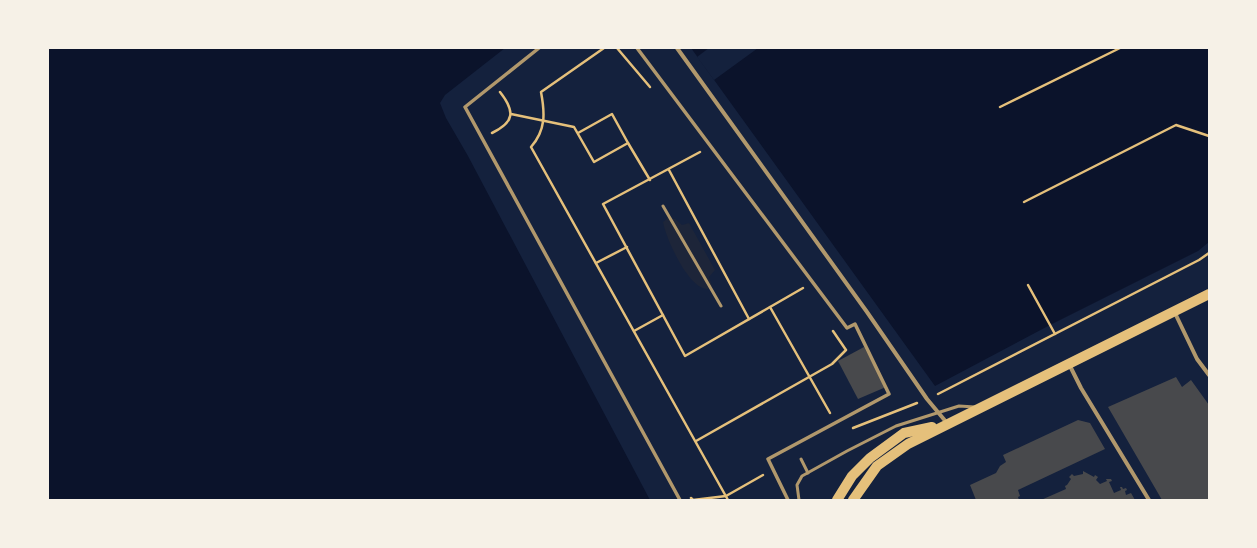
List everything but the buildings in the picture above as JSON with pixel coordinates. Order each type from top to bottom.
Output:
[{"type":"main road","points":[[854,500],[877,466],[908,444],[979,407],[1209,294]]},
{"type":"main road","points":[[837,500],[852,476],[870,458],[904,433],[947,423]]},
{"type":"street","points":[[539,48],[465,107],[680,500]]},
{"type":"street","points":[[637,48],[847,328],[855,324],[889,394],[768,459],[772,471],[788,500]]},
{"type":"street","points":[[677,48],[927,399],[947,423]]},
{"type":"street","points":[[1174,311],[1198,359],[1209,375]]},
{"type":"street","points":[[1069,363],[1081,388],[1149,500]]},
{"type":"lane","points":[[664,206],[721,306]]},
{"type":"lane","points":[[799,500],[797,485],[802,476],[896,426],[959,406],[979,407]]},
{"type":"lane","points":[[801,459],[808,473]]},
{"type":"path","points":[[604,48],[541,92],[544,121],[539,139],[532,147],[728,500]]},
{"type":"path","points":[[617,48],[652,90]]},
{"type":"path","points":[[1000,107],[1120,48]]},
{"type":"path","points":[[486,129],[491,134],[499,130],[506,124],[511,114],[511,107],[497,88]]},
{"type":"path","points":[[511,114],[574,126],[594,162],[628,143]]},
{"type":"path","points":[[578,133],[612,114],[650,180]]},
{"type":"path","points":[[1024,202],[1176,125],[1209,136]]},
{"type":"path","points":[[702,150],[669,170],[603,204],[685,356],[803,288]]},
{"type":"path","points":[[669,170],[749,319]]},
{"type":"path","points":[[596,263],[627,247]]},
{"type":"path","points":[[770,307],[841,433],[927,399],[1199,260],[1209,253]]},
{"type":"path","points":[[799,281],[808,294]]},
{"type":"path","points":[[1028,285],[1055,334]]},
{"type":"path","points":[[634,331],[663,315]]},
{"type":"path","points":[[696,441],[832,364],[846,350],[829,325]]},
{"type":"path","points":[[726,496],[772,471]]},
{"type":"shaded area","points":[[48,48],[505,48],[445,95],[440,103],[446,118],[468,156],[650,500],[48,500]]},
{"type":"shaded area","points":[[691,48],[1209,48],[1209,242],[1198,251],[1050,325],[935,386]]},
{"type":"shaded area","points":[[668,218],[675,219],[682,225],[689,223],[715,270],[709,277],[712,286],[708,289],[701,287],[686,273],[665,230],[663,222]]},
{"type":"pier","points":[[709,48],[758,48],[714,80],[697,57]]}]
